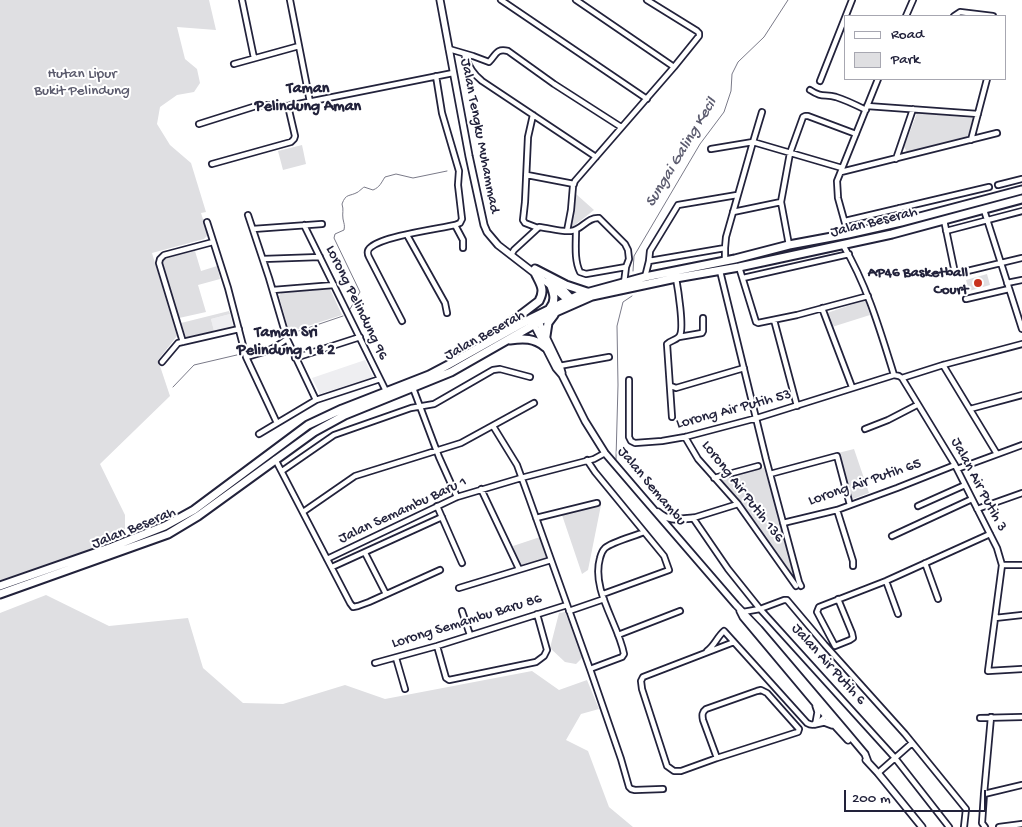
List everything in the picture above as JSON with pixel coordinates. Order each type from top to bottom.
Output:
[{"type":"highway","name":"Jalan Beserah","points":[[0,586],[134,539],[179,519],[308,425],[342,409],[429,375],[535,320],[558,311],[587,292],[645,276],[725,261],[901,222],[1020,191]]},
{"type":"highway","name":"Jalan Beserah","points":[[0,594],[168,534],[198,516],[275,458],[314,432],[364,407],[451,372],[504,342],[548,310],[604,293],[720,271],[892,234],[1022,199]]},
{"type":"highway","points":[[535,272],[587,292]]},
{"type":"highway","points":[[448,365],[499,332],[535,305],[541,297],[542,288],[535,272]]},
{"type":"highway","points":[[548,310],[554,298],[552,286]]},
{"type":"highway","points":[[546,336],[550,320],[558,311]]},
{"type":"highway","points":[[504,342],[529,339],[539,342],[545,347]]},
{"type":"main road","name":"Jalan Tengku Muhammad","points":[[440,0],[480,212],[487,232],[511,256],[535,272],[571,302]]},
{"type":"main road","name":"Jalan Tengku Muhammad","points":[[535,272],[565,291],[571,302]]},
{"type":"main road","name":"Jalan Semambu","points":[[535,320],[546,336],[558,367],[586,422],[605,453],[827,709],[865,754],[868,762]]},
{"type":"main road","name":"Jalan Semambu","points":[[535,320],[545,347],[558,367]]},
{"type":"main road","points":[[640,495],[662,516],[674,520],[693,518]]},
{"type":"main road","name":"Jalan Semambu","points":[[736,605],[743,617],[826,716],[878,772],[922,827]]},
{"type":"main road","points":[[813,700],[818,712],[816,724],[826,723],[840,731]]},
{"type":"main road","points":[[827,709],[826,716],[833,717]]},
{"type":"street","points":[[242,0],[254,58]]},
{"type":"street","points":[[290,0],[310,102]]},
{"type":"street","points":[[502,0],[647,99]]},
{"type":"street","points":[[576,0],[674,67]]},
{"type":"street","points":[[567,231],[574,184],[699,36],[697,31],[647,0]]},
{"type":"street","points":[[846,15],[852,0]]},
{"type":"street","points":[[906,15],[913,0]]},
{"type":"street","points":[[956,15],[960,12],[985,15]]},
{"type":"street","points":[[820,81],[844,21]]},
{"type":"street","points":[[840,31],[844,32]]},
{"type":"street","points":[[234,64],[299,46]]},
{"type":"street","points":[[449,49],[489,62],[501,50],[508,51],[554,84],[621,127]]},
{"type":"street","points":[[464,54],[476,77],[596,157]]},
{"type":"street","points":[[199,124],[264,104],[288,106],[453,73]]},
{"type":"street","points":[[402,321],[367,253],[370,247],[384,240],[407,234],[455,225],[460,223],[462,219],[458,185],[459,171],[442,113],[436,76]]},
{"type":"street","points":[[848,234],[838,198],[837,181],[878,80]]},
{"type":"street","points":[[971,140],[987,80]]},
{"type":"street","points":[[810,90],[818,95],[834,96],[866,108],[913,109],[978,114]]},
{"type":"street","points":[[212,164],[291,142],[295,136],[288,106]]},
{"type":"street","points":[[896,158],[913,109]]},
{"type":"street","points":[[725,261],[726,237],[762,112]]},
{"type":"street","points":[[533,115],[528,137],[527,175],[522,220],[538,228],[567,231],[576,230],[591,219],[599,218],[628,248],[629,259],[624,283]]},
{"type":"street","points":[[789,246],[780,202],[790,152],[803,117],[805,116],[856,134]]},
{"type":"street","points":[[711,149],[753,142],[790,152],[842,170],[997,133]]},
{"type":"street","points":[[527,175],[574,184]]},
{"type":"street","points":[[998,185],[1020,180],[1020,191]]},
{"type":"street","points":[[845,221],[989,187]]},
{"type":"street","points":[[645,276],[650,251],[678,205],[737,195]]},
{"type":"street","points":[[733,212],[780,202]]},
{"type":"street","points":[[900,208],[901,222]]},
{"type":"street","points":[[984,210],[1022,329]]},
{"type":"street","points":[[946,231],[1022,211]]},
{"type":"street","points":[[248,214],[287,339],[316,400]]},
{"type":"street","points":[[944,219],[954,273],[1022,258]]},
{"type":"street","points":[[207,222],[228,288],[246,357],[277,423]]},
{"type":"street","points":[[253,229],[322,224]]},
{"type":"street","name":"Lorong Pelindung 96","points":[[304,225],[386,391]]},
{"type":"street","points":[[455,225],[463,240],[463,248]]},
{"type":"street","points":[[511,256],[514,250],[538,228]]},
{"type":"street","points":[[576,230],[576,253],[580,272],[586,274],[626,267]]},
{"type":"street","points":[[407,234],[445,303],[447,313]]},
{"type":"street","points":[[183,342],[158,263],[164,255],[213,242]]},
{"type":"street","points":[[843,245],[868,296],[894,375],[902,378],[1022,344]]},
{"type":"street","points":[[649,261],[725,248]]},
{"type":"street","points":[[743,278],[849,254]]},
{"type":"street","points":[[263,259],[320,257]]},
{"type":"street","points":[[738,267],[756,322],[774,320],[868,296]]},
{"type":"street","points":[[720,271],[783,523]]},
{"type":"street","points":[[676,278],[681,306],[680,336]]},
{"type":"street","points":[[1007,284],[1022,280]]},
{"type":"street","points":[[273,290],[334,285]]},
{"type":"street","points":[[966,299],[1009,289]]},
{"type":"street","points":[[822,308],[852,387]]},
{"type":"street","points":[[672,417],[667,343],[680,336],[702,333],[703,318]]},
{"type":"street","points":[[774,320],[797,406]]},
{"type":"street","points":[[162,362],[178,343],[239,329]]},
{"type":"street","points":[[296,358],[360,337]]},
{"type":"street","points":[[246,357],[267,352],[276,348],[287,339]]},
{"type":"street","points":[[558,367],[609,357]]},
{"type":"street","points":[[943,365],[997,454]]},
{"type":"street","points":[[671,386],[676,388],[744,368]]},
{"type":"street","points":[[282,471],[334,435],[411,408],[434,404],[497,369],[530,377]]},
{"type":"street","name":"Lorong Air Putih 53","points":[[629,380],[629,436],[631,441],[635,443],[685,437],[797,406],[894,375]]},
{"type":"street","name":"Jalan Air Putih 3","points":[[902,378],[956,467],[997,548],[1002,565],[988,671],[1022,669]]},
{"type":"street","points":[[258,434],[316,400],[380,379]]},
{"type":"street","points":[[413,388],[457,497]]},
{"type":"street","points":[[970,409],[1022,395]]},
{"type":"street","points":[[303,512],[355,476],[467,441],[534,403]]},
{"type":"street","points":[[865,429],[917,405]]},
{"type":"street","points":[[492,426],[517,465],[522,478],[590,669],[629,787],[635,790],[663,789]]},
{"type":"street","name":"Lorong Air Putih 136","points":[[685,437],[698,459],[738,504],[799,586],[783,523]]},
{"type":"street","name":"Lorong Air Putih 65","points":[[783,523],[837,510],[1022,445]]},
{"type":"street","name":"Jalan Semambu Baru 1","points":[[327,559],[457,497],[587,460],[605,453]]},
{"type":"street","points":[[770,474],[837,456],[850,505]]},
{"type":"street","points":[[275,458],[353,607],[440,570]]},
{"type":"street","points":[[569,611],[669,570],[664,556],[587,460]]},
{"type":"street","points":[[714,478],[758,466]]},
{"type":"street","points":[[918,506],[965,485]]},
{"type":"street","points":[[481,489],[519,569]]},
{"type":"street","points":[[977,509],[1022,493]]},
{"type":"street","points":[[892,536],[972,500]]},
{"type":"street","points":[[536,518],[597,503]]},
{"type":"street","points":[[693,518],[738,504]]},
{"type":"street","points":[[437,506],[462,563]]},
{"type":"street","points":[[837,510],[853,566]]},
{"type":"street","points":[[332,568],[442,517]]},
{"type":"street","name":"Jalan Air Putih 6","points":[[693,518],[728,569],[760,609],[895,758],[949,827]]},
{"type":"street","points":[[590,669],[623,656],[624,652],[600,586],[598,568],[603,550],[608,546],[644,532]]},
{"type":"street","points":[[840,662],[835,646],[817,612],[819,607],[886,581],[990,534]]},
{"type":"street","points":[[365,552],[386,594]]},
{"type":"street","points":[[459,588],[551,560]]},
{"type":"street","points":[[926,563],[938,599]]},
{"type":"street","points":[[1002,565],[1022,565]]},
{"type":"street","points":[[886,581],[898,614]]},
{"type":"street","points":[[835,646],[852,639],[852,634],[838,599]]},
{"type":"street","points":[[743,612],[760,609],[787,600],[912,743],[966,809],[964,827]]},
{"type":"street","name":"Lorong Semambu Baru 86","points":[[375,663],[437,646],[567,605]]},
{"type":"street","points":[[462,611],[470,635]]},
{"type":"street","points":[[618,635],[680,611]]},
{"type":"street","points":[[437,646],[448,680],[536,662],[541,660],[547,650],[537,614]]},
{"type":"street","points":[[995,618],[1022,616]]},
{"type":"street","points":[[706,652],[714,646],[718,636],[724,631],[807,723],[816,724],[826,716]]},
{"type":"street","points":[[716,758],[702,714],[706,709],[757,691],[761,690],[767,693],[799,729],[798,732],[681,771],[674,771],[669,768],[664,757],[641,683],[643,677],[734,642]]},
{"type":"street","points":[[396,658],[405,689]]},
{"type":"street","points":[[980,718],[1022,716]]},
{"type":"street","points":[[984,827],[982,823],[990,717]]},
{"type":"street","points":[[878,772],[912,743]]},
{"type":"street","points":[[984,794],[1022,785]]},
{"type":"street","points":[[999,827],[1022,824]]},
{"type":"shaded area","points":[[230,314],[233,326],[214,331],[211,319]]},
{"type":"shaded area","points":[[365,360],[373,377],[320,394],[312,378]]},
{"type":"green space","name":"Hutan Lipur Bukit Pelindung","points":[[0,0],[209,0],[216,30],[177,27],[185,59],[197,69],[200,83],[194,92],[177,95],[160,107],[157,124],[170,145],[191,163],[206,212],[201,213],[208,235],[204,239],[152,253],[177,336],[158,360],[170,396],[100,464],[125,515],[125,531],[120,538],[0,585]]},
{"type":"green space","points":[[917,113],[973,118],[968,136],[907,152],[904,147]]},
{"type":"green space","points":[[302,145],[306,164],[283,170],[278,151]]},
{"type":"green space","points":[[576,194],[594,210],[570,229]]},
{"type":"green space","points":[[195,251],[201,271],[217,266],[220,279],[198,285],[206,312],[179,318],[162,266],[163,261],[165,258]]},
{"type":"green space","name":"AP46 Basketball Court","points":[[987,274],[990,285],[969,291],[966,280]]},
{"type":"green space","points":[[330,289],[342,315],[289,332],[279,296],[281,293]]},
{"type":"green space","points":[[865,300],[870,315],[832,327],[827,313]]},
{"type":"green space","points":[[229,311],[230,314],[211,319],[214,331],[186,337],[181,323]]},
{"type":"green space","points":[[854,449],[869,493],[850,500],[838,453]]},
{"type":"green space","points":[[764,468],[799,585],[798,587],[721,479]]},
{"type":"green space","points":[[601,505],[588,570],[582,574],[562,515]]},
{"type":"green space","points":[[540,537],[547,559],[520,568],[513,546]]},
{"type":"green space","points":[[46,595],[109,626],[188,618],[203,668],[243,703],[283,704],[345,685],[385,699],[532,671],[559,690],[587,680],[599,709],[581,714],[566,740],[588,751],[609,807],[633,827],[0,827],[0,613]]},
{"type":"green space","points":[[565,612],[583,657],[576,664],[565,662],[550,648],[559,613]]},
{"type":"waterway","name":"Sungai Galing Kecil","points":[[633,271],[634,256],[700,144],[724,112],[731,91],[732,74],[738,62],[764,37],[788,0]]},
{"type":"waterway","points":[[350,309],[360,292],[334,238],[335,234],[344,230],[342,204],[345,198],[364,187],[373,190],[379,186],[385,177],[396,174],[413,178],[447,171]]},
{"type":"waterway","name":"Sungai Galing Kecil","points":[[616,459],[617,326],[623,302],[632,296]]},
{"type":"waterway","points":[[290,334],[343,316]]},
{"type":"waterway","points":[[250,352],[268,348],[283,338]]},
{"type":"waterway","points":[[173,387],[194,365],[241,354]]},
{"type":"place","name":"AP46 Basketball Court","points":[[978,283]]},
{"type":"district","name":"Taman Pelindung Aman","points":[[308,99]]},
{"type":"district","name":"Taman Sri Pelindung 1 & 2","points":[[286,343]]}]
